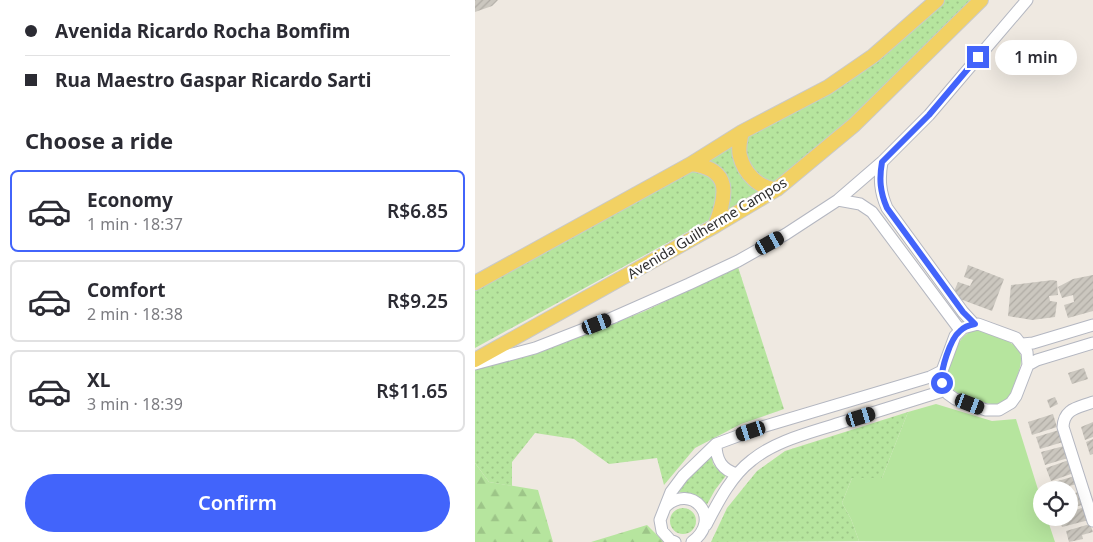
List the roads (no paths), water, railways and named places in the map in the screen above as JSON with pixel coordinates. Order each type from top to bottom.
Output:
[{"type":"main road","points":[[475,283],[691,164],[742,132],[829,87],[873,56],[937,0]]},
{"type":"main road","name":"Avenida Guilherme Campos","points":[[475,360],[715,226],[777,189],[854,125],[981,0]]},
{"type":"main road","points":[[742,132],[739,143],[740,157],[747,172],[757,183],[767,189],[777,189]]},
{"type":"main road","points":[[691,164],[714,170],[723,184],[725,197],[715,226]]},
{"type":"street","points":[[475,364],[535,348],[612,318],[689,284],[738,261],[786,234],[839,200],[882,162],[929,115],[1027,0]]},
{"type":"street","points":[[882,162],[880,181],[883,199],[887,208],[963,312],[975,324]]},
{"type":"street","points":[[839,200],[860,204],[872,212],[960,330]]},
{"type":"street","points":[[975,324],[983,325],[1016,338],[1023,344],[1027,352],[1028,365],[1016,396],[1011,404],[999,410],[986,410],[955,398],[946,390],[941,379],[941,371],[955,336],[960,330],[975,324]]},
{"type":"street","points":[[1023,344],[1033,343],[1093,325]]},
{"type":"street","points":[[1028,365],[1037,360],[1092,347]]},
{"type":"street","points":[[675,542],[670,540],[662,531],[660,520],[664,508],[671,492],[683,476],[716,444],[762,427],[930,377],[941,371]]},
{"type":"street","points":[[692,542],[701,535],[722,495],[737,474],[751,460],[778,444],[946,390]]},
{"type":"street","points":[[1093,402],[1068,412],[1063,419],[1063,427],[1090,499],[1093,521]]},
{"type":"street","points":[[716,444],[716,452],[721,464],[737,474]]},
{"type":"street","points":[[664,508],[671,501],[681,498],[691,500],[700,506],[705,514],[706,525]]}]
